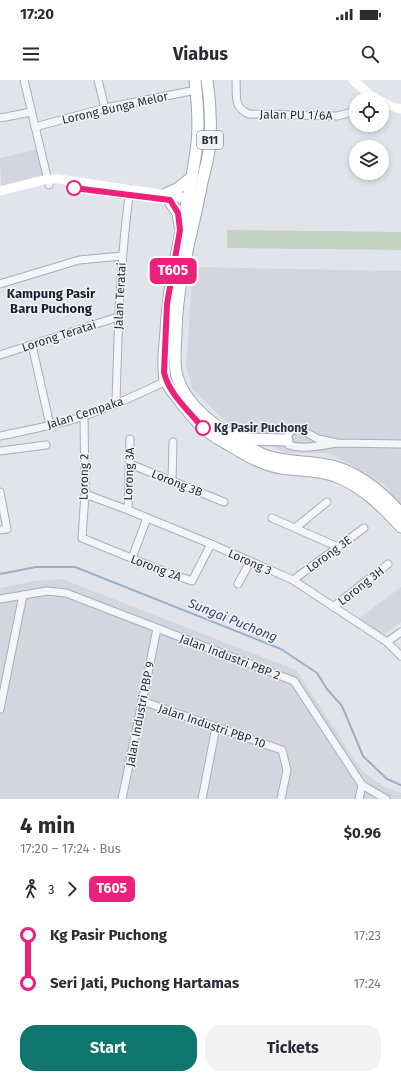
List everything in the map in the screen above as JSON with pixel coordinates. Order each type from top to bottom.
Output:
[{"type":"main road","name":"B11","points":[[207,80],[210,142],[183,270],[177,313],[176,369],[181,387],[192,404],[203,416],[215,426],[249,447],[264,455],[280,459],[322,464],[347,471],[373,487],[401,514]]},
{"type":"main road","points":[[354,80],[367,92]]},
{"type":"main road","name":"B11","points":[[166,381],[164,360],[167,304],[180,230],[192,176],[197,142],[195,85]]},
{"type":"main road","points":[[389,105],[401,109]]},
{"type":"main road","points":[[167,197],[192,176]]},
{"type":"main road","points":[[0,196],[58,179],[129,192],[198,201]]},
{"type":"main road","points":[[0,191],[48,182]]},
{"type":"main road","points":[[167,197],[178,213],[180,230]]},
{"type":"main road","points":[[166,381],[203,428],[215,437],[252,458],[266,464],[281,468],[322,472],[334,475],[357,486],[378,502],[401,527]]},
{"type":"main road","points":[[215,426],[249,439],[286,440]]},
{"type":"street","points":[[24,80],[48,182]]},
{"type":"street","points":[[98,80],[105,108]]},
{"type":"street","name":"Jalan PU 1/6A","points":[[236,80],[237,106],[242,111],[249,114],[337,116],[349,113]]},
{"type":"street","name":"Lorong Bunga Melor","points":[[35,127],[195,85]]},
{"type":"street","points":[[0,118],[31,112]]},
{"type":"street","name":"Jalan Teratai","points":[[116,403],[118,317],[122,256],[129,192]]},
{"type":"street","points":[[0,284],[79,260],[122,256]]},
{"type":"street","name":"Lorong Teratai","points":[[0,355],[118,317]]},
{"type":"street","points":[[32,345],[50,425]]},
{"type":"street","name":"Jalan Cempaka","points":[[0,436],[84,416],[127,400],[166,381]]},
{"type":"street","name":"Lorong 2","points":[[82,538],[85,494],[84,416]]},
{"type":"street","points":[[337,443],[318,439],[298,428],[291,430],[287,434],[286,440],[289,445],[293,447],[320,446],[337,443],[401,444]]},
{"type":"street","name":"Lorong 3A","points":[[128,510],[130,439]]},
{"type":"street","points":[[172,481],[173,442]]},
{"type":"street","points":[[0,451],[46,445]]},
{"type":"street","name":"Lorong 3B","points":[[130,464],[224,502]]},
{"type":"street","points":[[0,492],[7,529],[0,530]]},
{"type":"street","name":"Lorong 3","points":[[85,494],[211,544],[293,580],[387,642],[401,656]]},
{"type":"street","points":[[295,528],[327,502]]},
{"type":"street","points":[[132,558],[147,518]]},
{"type":"street","points":[[272,518],[338,547]]},
{"type":"street","name":"Lorong 3E","points":[[293,580],[364,528]]},
{"type":"street","name":"Lorong 2A","points":[[82,538],[192,581],[211,544]]},
{"type":"street","points":[[238,584],[250,562]]},
{"type":"street","name":"Lorong 3H","points":[[334,607],[388,564]]},
{"type":"street","name":"Jalan Industri PBP 2","points":[[0,599],[47,591],[66,594],[294,681],[362,785],[386,799]]},
{"type":"street","points":[[0,709],[23,595]]},
{"type":"street","name":"Jalan Industri PBP 9","points":[[122,799],[157,629]]},
{"type":"street","points":[[387,642],[401,632]]},
{"type":"street","name":"Jalan Industri PBP 10","points":[[142,701],[282,750],[287,770],[281,799]]},
{"type":"street","points":[[202,799],[216,727]]},
{"type":"street","points":[[359,799],[362,785]]},
{"type":"shaded area","points":[[38,149],[44,175],[1,186],[0,158]]},
{"type":"shaded area","points":[[193,267],[401,271],[401,505],[384,484],[329,453],[287,453],[235,430],[192,389],[186,366]]},
{"type":"shaded area","points":[[62,579],[296,670],[362,771],[383,786],[401,793],[401,799],[0,799],[0,588],[34,581]]},
{"type":"shaded area","points":[[401,587],[401,622],[382,636],[357,620]]},
{"type":"green space","points":[[227,230],[401,232],[401,250],[227,248]]},
{"type":"waterway","name":"Sungai Puchong","points":[[0,574],[36,567],[75,567],[281,649],[317,673],[327,689],[342,706],[363,756],[387,779],[401,785]]},
{"type":"bus line","name":"T605","points":[[74,188],[170,200],[174,205],[179,217],[180,230],[167,304],[164,372],[166,381],[172,391],[203,428]]},
{"type":"place","name":"Kg Pasir Puchong","points":[[203,428]]},
{"type":"district","name":"Kampung Pasir Baru Puchong","points":[[51,300]]}]
